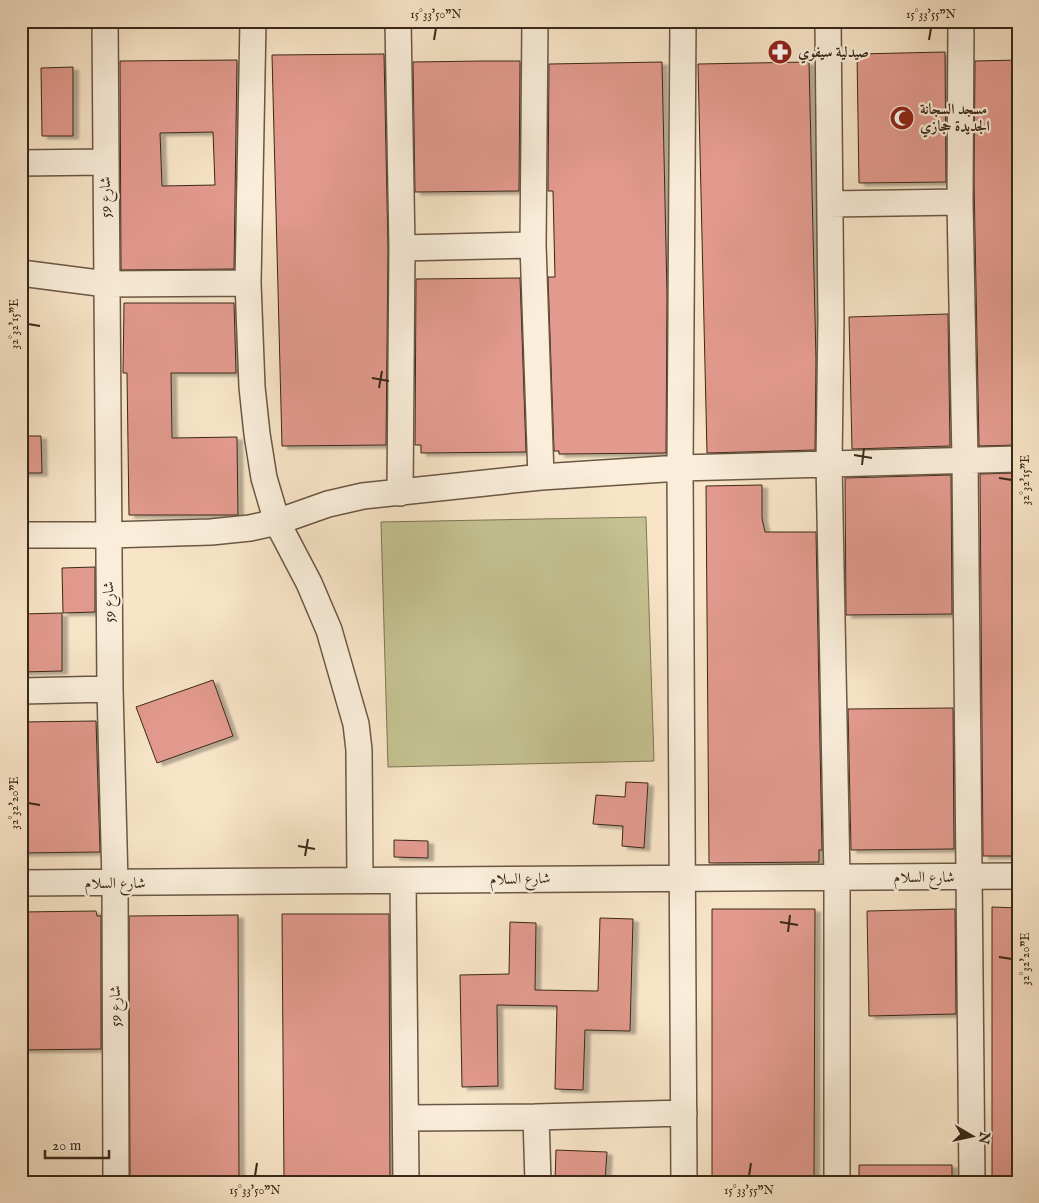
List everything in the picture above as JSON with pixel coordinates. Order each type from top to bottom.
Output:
[{"type":"street","name":"شارع 59","points":[[104,21],[110,689],[115,883],[116,1182]]},
{"type":"street","points":[[253,21],[248,282],[252,387],[257,434],[264,478],[277,522],[309,583],[329,630],[356,724],[360,750],[360,881]]},
{"type":"street","points":[[398,21],[402,248],[400,493]]},
{"type":"street","points":[[535,21],[533,245],[541,477]]},
{"type":"street","points":[[683,21],[680,468],[684,1182]]},
{"type":"street","points":[[828,21],[831,318],[829,463],[837,878],[837,1182]]},
{"type":"street","points":[[961,21],[960,202],[965,460],[972,1182]]},
{"type":"street","points":[[21,163],[105,162]]},
{"type":"street","points":[[830,204],[960,202]]},
{"type":"street","points":[[402,248],[533,245]]},
{"type":"street","points":[[21,273],[106,284],[248,282]]},
{"type":"street","points":[[21,535],[211,532],[250,528],[277,522],[328,504],[363,496],[541,477],[680,468],[1018,459]]},
{"type":"street","points":[[21,691],[110,689]]},
{"type":"street","name":"شارع السلام","points":[[21,883],[1018,876]]},
{"type":"street","points":[[403,881],[406,1182]]},
{"type":"street","points":[[406,1118],[536,1118],[684,1113]]},
{"type":"street","points":[[536,1118],[538,1182]]},
{"type":"shaded area","points":[[646,517],[654,761],[388,767],[381,522]]},
{"type":"building","name":"مسجد السجانة الجديدة حجازي","points":[[945,52],[946,182],[859,183],[857,54]]},
{"type":"building","points":[[384,54],[388,248],[386,445],[282,446],[272,55]]},
{"type":"building","points":[[237,60],[234,269],[121,270],[120,61]],"holes":[[[213,132],[215,185],[162,186],[160,133]]]},
{"type":"building","points":[[1018,60],[1018,445],[979,446],[974,181],[975,61]]},
{"type":"building","points":[[520,61],[519,191],[415,192],[413,62]]},
{"type":"building","points":[[662,62],[667,294],[666,453],[559,454],[559,451],[554,451],[548,277],[555,277],[553,191],[548,191],[549,64]]},
{"type":"building","points":[[809,62],[816,360],[815,450],[707,453],[698,64]]},
{"type":"building","points":[[73,67],[73,136],[42,136],[41,68]]},
{"type":"building","points":[[520,278],[526,452],[421,453],[421,445],[415,445],[416,279]]},
{"type":"building","points":[[124,303],[234,303],[236,373],[171,373],[172,438],[237,437],[238,515],[129,515],[127,373],[123,373]]},
{"type":"building","points":[[948,314],[950,446],[852,449],[849,317]]},
{"type":"building","points":[[21,436],[41,436],[42,473],[21,473]]},
{"type":"building","points":[[1018,473],[1018,856],[983,856],[980,474]]},
{"type":"building","points":[[951,475],[952,614],[846,615],[845,478]]},
{"type":"building","points":[[762,485],[762,518],[765,532],[816,532],[822,850],[819,850],[819,862],[709,863],[706,486]]},
{"type":"building","points":[[95,567],[95,612],[63,613],[62,568]]},
{"type":"building","points":[[62,613],[62,671],[21,672],[21,614]]},
{"type":"building","points":[[213,680],[233,736],[157,763],[136,707]]},
{"type":"building","points":[[953,708],[954,849],[851,850],[848,709]]},
{"type":"building","points":[[96,721],[100,852],[21,853],[21,722]]},
{"type":"building","points":[[626,782],[648,783],[644,848],[622,846],[623,826],[593,824],[596,795],[625,797]]},
{"type":"building","points":[[394,840],[428,841],[428,858],[394,857]]},
{"type":"building","points":[[992,907],[1018,908],[1018,1182],[992,1182]]},
{"type":"building","points":[[712,909],[815,909],[814,1182],[712,1182]]},
{"type":"building","points":[[955,909],[956,1014],[869,1016],[867,911]]},
{"type":"building","points":[[96,911],[97,916],[101,916],[101,1049],[21,1050],[21,912]]},
{"type":"building","points":[[282,914],[389,914],[390,1182],[284,1182]]},
{"type":"building","points":[[238,915],[239,1182],[130,1182],[129,916]]},
{"type":"building","points":[[600,918],[633,919],[630,1031],[585,1030],[583,1090],[555,1089],[557,1006],[497,1005],[498,1086],[462,1087],[460,975],[509,974],[510,922],[536,923],[535,990],[598,991]]},
{"type":"building","points":[[556,1150],[607,1152],[605,1182],[555,1182]]},
{"type":"building","points":[[859,1165],[952,1165],[952,1182],[859,1182]]},
{"type":"place","name":"صيدلية سيفوي","points":[[780,52]]},
{"type":"place","name":"مسجد السجانة الجديدة حجازي","points":[[902,118]]}]
